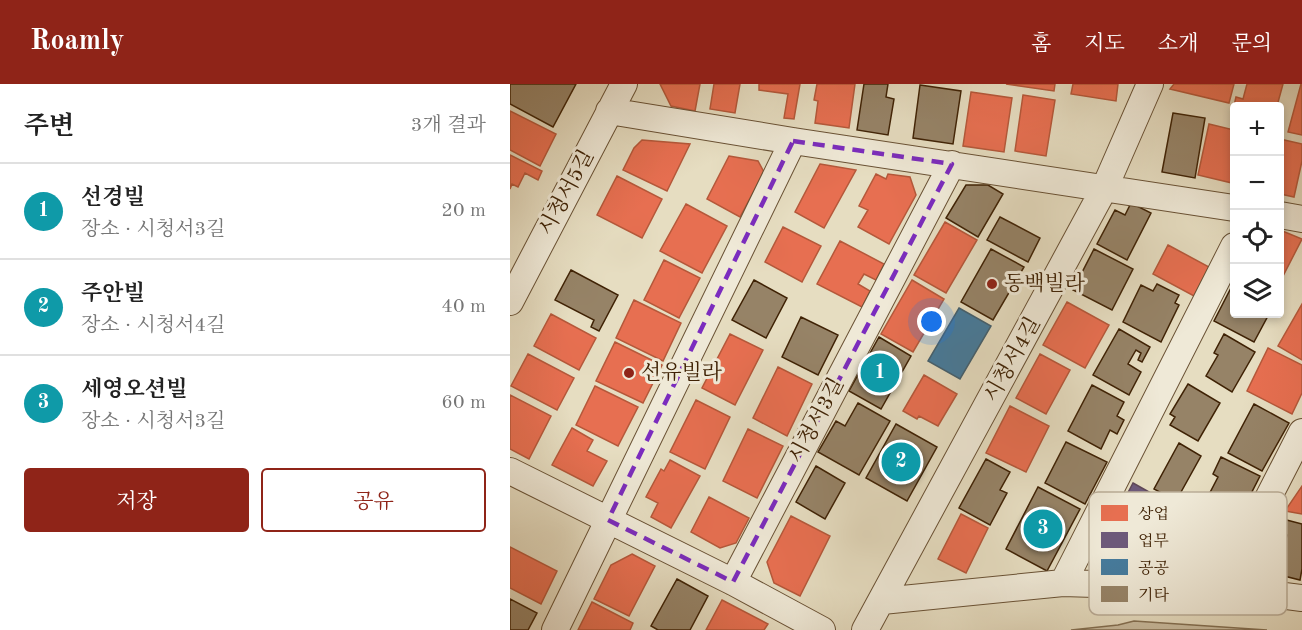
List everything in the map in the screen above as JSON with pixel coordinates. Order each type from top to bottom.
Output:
[{"type":"street","name":"시청서5길","points":[[510,302],[624,84]]},
{"type":"street","name":"시청서4길","points":[[865,630],[1105,188],[1150,84]]},
{"type":"street","points":[[609,111],[1230,207]]},
{"type":"street","points":[[555,630],[793,141]]},
{"type":"street","name":"시청서3길","points":[[733,582],[951,164]]},
{"type":"street","points":[[1284,216],[1302,219]]},
{"type":"street","points":[[1109,492],[1230,254]]},
{"type":"street","points":[[1273,492],[1299,444]]},
{"type":"street","points":[[510,471],[733,582],[822,630]]},
{"type":"street","points":[[1063,583],[1089,532]]},
{"type":"street","points":[[882,601],[1063,583],[1089,584]]},
{"type":"street","points":[[1287,596],[1302,598]]},
{"type":"highlighted area","points":[[793,141],[952,164],[733,582],[608,520]]},
{"type":"shaded area","points":[[1134,621],[1267,630],[1071,630]]},
{"type":"building: 상업","points":[[660,84],[700,84],[695,111],[671,106]]},
{"type":"building: 상업","points":[[714,84],[740,84],[735,113],[710,109]]},
{"type":"building: 상업","points":[[759,84],[800,84],[794,119],[784,118],[788,94],[759,90]]},
{"type":"building: 상업","points":[[817,84],[855,84],[849,128],[815,123],[818,101],[814,100]]},
{"type":"building: 상업","points":[[1006,84],[1055,84],[1054,91]]},
{"type":"building: 상업","points":[[1073,84],[1118,84],[1116,101],[1071,94]]},
{"type":"building: 상업","points":[[1174,84],[1234,84],[1229,103],[1170,89]]},
{"type":"building: 상업","points":[[1247,84],[1283,84],[1278,102],[1235,102],[1236,97],[1243,99]]},
{"type":"building: 상업","points":[[1302,84],[1302,135],[1288,132]]},
{"type":"building: 상업","points":[[971,92],[1012,98],[1004,152],[963,146]]},
{"type":"building: 상업","points":[[1023,95],[1055,100],[1046,156],[1015,151]]},
{"type":"building: 상업","points":[[510,111],[556,134],[540,166],[510,150]]},
{"type":"building: 상업","points":[[1209,124],[1230,129],[1230,183],[1198,175]]},
{"type":"building: 상업","points":[[642,140],[690,144],[667,191],[623,170],[634,148]]},
{"type":"building: 상업","points":[[1284,140],[1302,144],[1302,161],[1294,197],[1284,195]]},
{"type":"building: 상업","points":[[510,155],[542,171],[538,180],[525,173],[518,187],[512,184],[510,189]]},
{"type":"building: 상업","points":[[729,156],[758,161],[764,172],[740,217],[707,199]]},
{"type":"building: 상업","points":[[820,164],[856,170],[824,228],[795,212]]},
{"type":"building: 상업","points":[[876,174],[886,179],[888,174],[910,177],[916,195],[889,244],[858,227],[868,210],[859,206]]},
{"type":"building: 상업","points":[[617,176],[662,199],[642,238],[597,215]]},
{"type":"building: 상업","points":[[686,204],[727,226],[702,273],[660,251]]},
{"type":"building: 상업","points":[[945,222],[977,240],[946,293],[914,275]]},
{"type":"building: 상업","points":[[783,227],[821,246],[802,282],[765,262]]},
{"type":"building: 상업","points":[[1284,232],[1302,239],[1284,274]]},
{"type":"building: 상업","points":[[840,241],[884,264],[876,280],[864,274],[858,284],[870,291],[862,307],[817,284]]},
{"type":"building: 상업","points":[[1168,245],[1209,267],[1194,296],[1153,274]]},
{"type":"building: 상업","points":[[664,260],[700,278],[679,318],[644,300]]},
{"type":"building: 상업","points":[[912,280],[944,299],[913,352],[881,334]]},
{"type":"building: 상업","points":[[634,300],[681,323],[663,361],[616,338]]},
{"type":"building: 상업","points":[[1067,302],[1109,325],[1085,368],[1043,345]]},
{"type":"building: 상업","points":[[1302,304],[1302,360],[1278,346]]},
{"type":"building: 상업","points":[[551,314],[596,338],[579,370],[534,346]]},
{"type":"building: 상업","points":[[730,334],[763,350],[735,405],[702,388]]},
{"type":"building: 상업","name":"선유빌라","points":[[615,342],[662,365],[643,403],[596,381]]},
{"type":"building: 상업","points":[[1268,348],[1302,365],[1302,393],[1292,414],[1247,391]]},
{"type":"building: 상업","points":[[528,354],[574,378],[557,410],[511,386]]},
{"type":"building: 상업","points":[[1040,354],[1070,370],[1046,414],[1016,398]]},
{"type":"building: 상업","points":[[778,367],[812,384],[787,436],[753,418]]},
{"type":"building: 상업","points":[[924,375],[957,394],[938,426],[919,416],[917,419],[903,411]]},
{"type":"building: 상업","points":[[595,386],[638,407],[618,446],[576,425]]},
{"type":"building: 상업","points":[[510,395],[551,416],[529,459],[510,449]]},
{"type":"building: 상업","points":[[696,400],[730,417],[705,469],[670,452]]},
{"type":"building: 상업","points":[[1010,406],[1049,426],[1026,472],[986,453]]},
{"type":"building: 상업","points":[[572,428],[593,440],[587,451],[607,461],[593,486],[552,465]]},
{"type":"building: 상업","points":[[748,429],[783,446],[757,498],[723,481]]},
{"type":"building: 상업","points":[[670,460],[700,476],[671,528],[651,517],[658,503],[646,497],[661,469],[664,471]]},
{"type":"building: 상업","points":[[1302,486],[1302,514],[1287,511]]},
{"type":"building: 상업","points":[[709,497],[749,518],[736,543],[720,548],[691,532]]},
{"type":"building: 상업","points":[[961,514],[988,528],[966,573],[938,559]]},
{"type":"building: 상업","points":[[791,516],[830,536],[800,596],[774,583],[767,562]]},
{"type":"building: 상업","points":[[510,547],[557,571],[541,604],[510,588]]},
{"type":"building: 상업","points":[[632,554],[655,566],[629,616],[594,599],[611,565]]},
{"type":"building: 상업","points":[[722,600],[768,624],[764,630],[706,630]]},
{"type":"building: 상업","points":[[592,602],[633,623],[630,630],[578,630]]},
{"type":"building: 업무","points":[[1133,483],[1149,492],[1128,492]]},
{"type":"building: 공공","points":[[959,308],[991,326],[960,379],[928,361]]},
{"type":"building: 기타","points":[[510,84],[576,84],[553,127],[510,104]]},
{"type":"building: 기타","points":[[864,84],[888,84],[886,97],[894,99],[888,135],[857,130]]},
{"type":"building: 기타","points":[[920,85],[961,91],[953,144],[913,138]]},
{"type":"building: 기타","points":[[1173,113],[1205,118],[1195,178],[1162,172]]},
{"type":"building: 기타","points":[[966,185],[988,185],[1003,194],[978,237],[946,218]]},
{"type":"building: 기타","points":[[1131,203],[1151,213],[1127,260],[1097,244],[1115,210],[1125,215]]},
{"type":"building: 기타","points":[[1000,217],[1040,238],[1028,262],[987,240]]},
{"type":"building: 기타","name":"동백빌라","points":[[991,249],[1024,267],[993,320],[961,302]]},
{"type":"building: 기타","points":[[1094,249],[1133,269],[1112,310],[1073,290]]},
{"type":"building: 기타","points":[[571,270],[618,295],[599,331],[591,327],[594,320],[555,300]]},
{"type":"building: 기타","points":[[754,280],[787,298],[766,338],[732,320]]},
{"type":"building: 기타","points":[[1157,284],[1179,295],[1175,303],[1179,305],[1161,342],[1123,322],[1141,285],[1153,291]]},
{"type":"building: 기타","points":[[1230,290],[1230,318],[1267,318],[1254,342],[1214,321]]},
{"type":"building: 기타","points":[[801,317],[838,335],[818,375],[782,357]]},
{"type":"building: 기타","points":[[1119,329],[1150,347],[1142,362],[1138,360],[1141,353],[1136,350],[1128,364],[1141,372],[1129,395],[1093,375]]},
{"type":"building: 기타","points":[[1224,334],[1255,352],[1232,392],[1206,376],[1218,355],[1214,353]]},
{"type":"building: 기타","points":[[879,337],[911,356],[881,409],[849,391]]},
{"type":"building: 기타","points":[[1188,384],[1220,403],[1198,441],[1170,425],[1175,417],[1170,414]]},
{"type":"building: 기타","points":[[1092,385],[1124,402],[1117,416],[1124,420],[1117,434],[1110,430],[1101,449],[1068,431]]},
{"type":"building: 기타","points":[[858,403],[890,421],[859,475],[818,452],[836,421],[845,426]]},
{"type":"building: 기타","points":[[1254,404],[1289,423],[1262,471],[1228,453]]},
{"type":"building: 기타","points":[[896,424],[937,447],[907,501],[866,478]]},
{"type":"building: 기타","points":[[1066,442],[1107,462],[1091,492],[1089,492],[1085,504],[1045,483]]},
{"type":"building: 기타","points":[[1179,443],[1201,456],[1181,492],[1160,492],[1154,489]]},
{"type":"building: 기타","points":[[1221,457],[1260,476],[1252,492],[1210,492],[1218,477],[1213,474]]},
{"type":"building: 기타","points":[[986,459],[1010,472],[1000,490],[1007,493],[990,525],[959,508]]},
{"type":"building: 기타","points":[[816,466],[845,483],[825,519],[796,502]]},
{"type":"building: 기타","points":[[1038,487],[1080,509],[1047,571],[1006,549]]},
{"type":"building: 기타","points":[[1287,520],[1302,524],[1300,580],[1287,577]]},
{"type":"building: 기타","points":[[677,579],[708,596],[690,630],[658,630],[651,626]]},
{"type":"building: 기타","points":[[510,599],[537,613],[528,630],[510,630]]},
{"type":"place","name":"동백빌라","points":[[992,284]]},
{"type":"place","name":"선유빌라","points":[[629,373]]},
{"type":"place","name":"선경빌","points":[[880,373]]},
{"type":"place","name":"주안빌","points":[[901,462]]},
{"type":"place","name":"세영오션빌","points":[[1043,529]]}]
